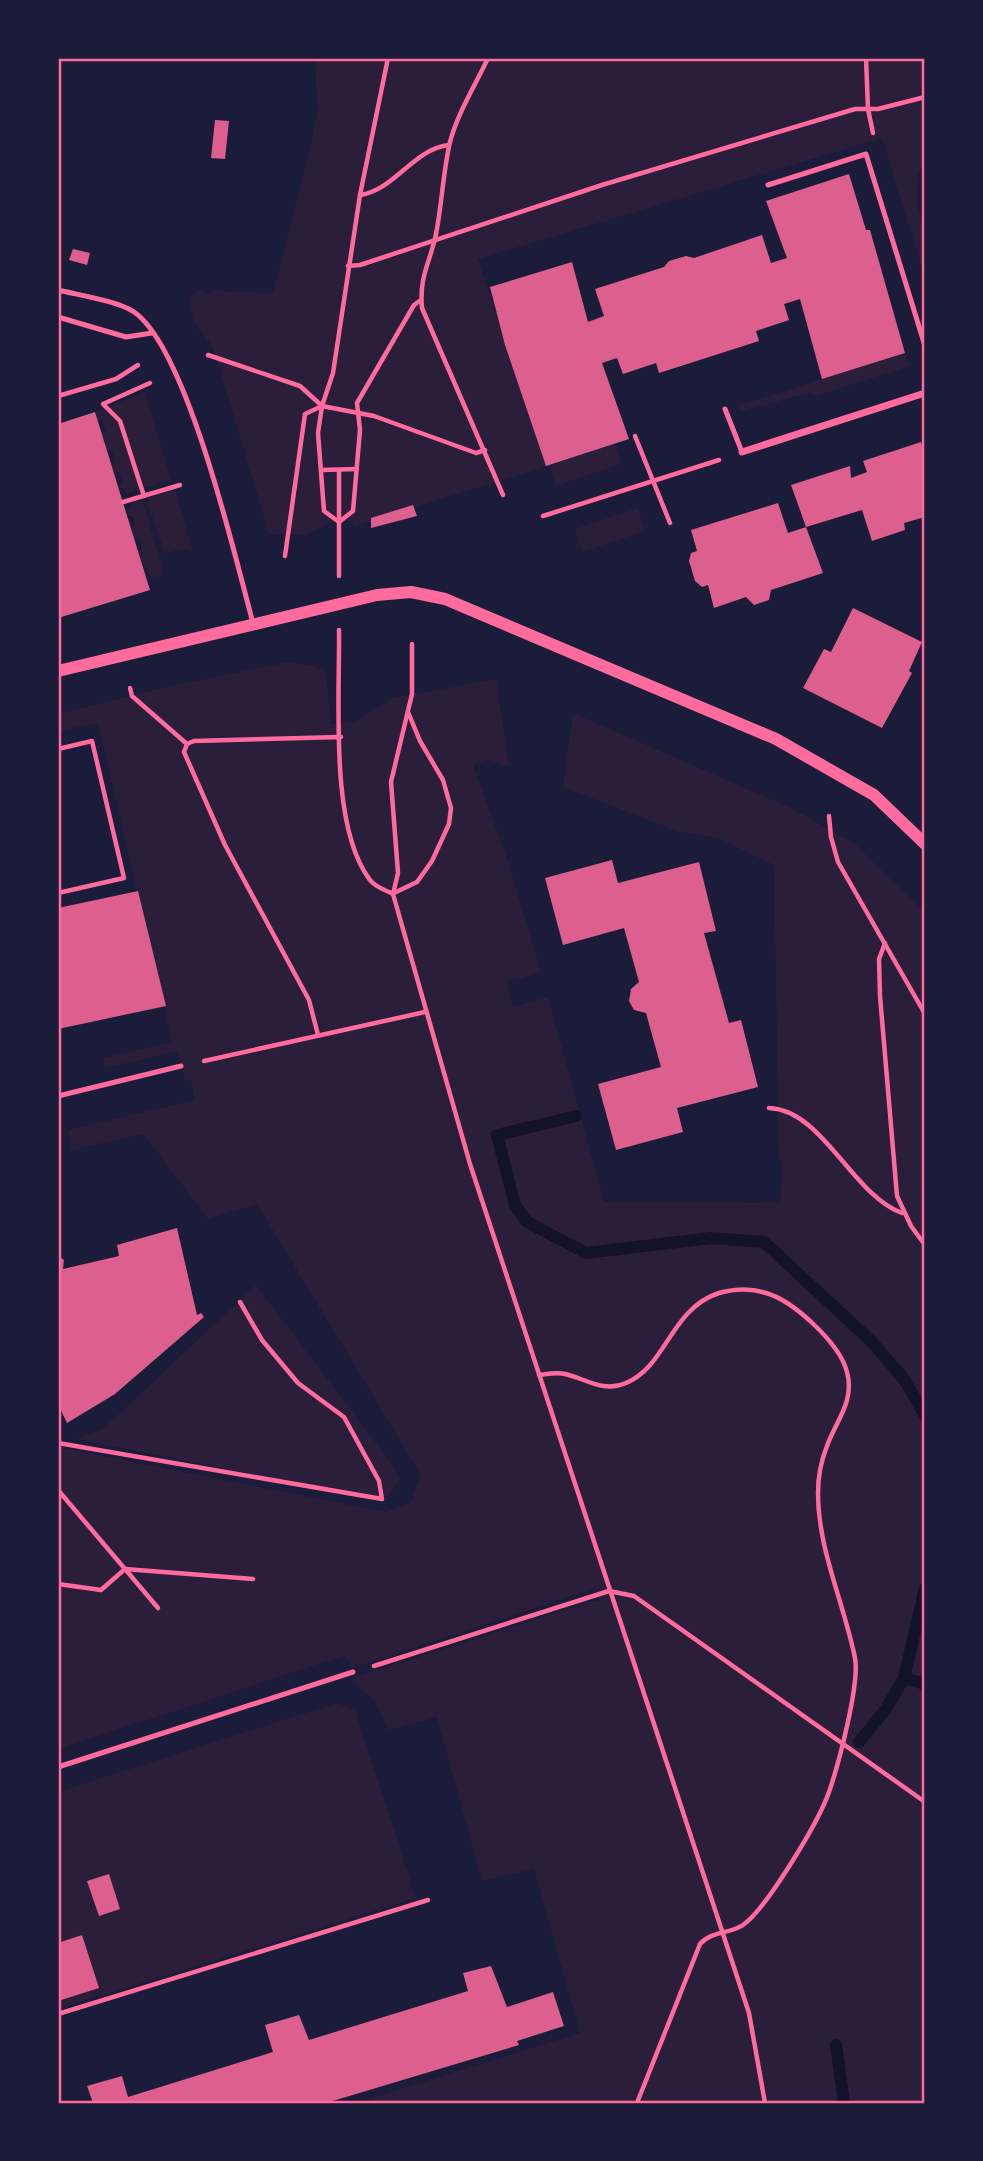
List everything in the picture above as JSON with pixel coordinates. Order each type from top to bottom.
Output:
[{"type":"street","points":[[741,452],[925,393]]},
{"type":"street","points":[[58,671],[253,623],[401,592],[445,599],[776,739],[874,795],[925,845]]},
{"type":"lane","points":[[768,186],[866,154],[925,346]]},
{"type":"lane","points":[[58,290],[134,311],[152,333],[180,380],[194,416],[253,623]]},
{"type":"lane","points":[[58,317],[126,337],[152,333]]},
{"type":"lane","points":[[725,409],[741,452]]},
{"type":"lane","points":[[58,1096],[181,1066]]},
{"type":"lane","points":[[58,1767],[353,1672]]},
{"type":"path","points":[[339,522],[324,512],[318,433],[322,406],[333,373],[360,195],[388,58]]},
{"type":"path","points":[[488,58],[466,99],[449,145],[433,243],[421,280],[421,300],[503,495]]},
{"type":"path","points":[[866,58],[868,109],[873,136],[866,154]]},
{"type":"path","points":[[348,266],[360,265],[433,243],[690,157],[855,109],[878,109],[925,97]]},
{"type":"path","points":[[360,195],[375,193],[426,151],[449,145]]},
{"type":"path","points":[[339,522],[354,511],[360,430],[357,403],[414,305],[421,300]]},
{"type":"path","points":[[208,355],[300,386],[322,406],[359,414],[476,453],[485,450]]},
{"type":"path","points":[[58,396],[116,379],[138,365]]},
{"type":"path","points":[[145,496],[120,421],[103,404],[150,383]]},
{"type":"path","points":[[285,556],[305,414],[322,406]]},
{"type":"path","points":[[635,436],[670,523]]},
{"type":"path","points":[[542,516],[706,464]]},
{"type":"path","points":[[321,470],[357,469]]},
{"type":"path","points":[[339,470],[339,547]]},
{"type":"path","points":[[123,502],[180,485]]},
{"type":"path","points":[[339,522],[339,532]]},
{"type":"path","points":[[412,644],[412,694],[391,782],[398,873],[393,894],[470,1164],[749,2013],[765,2103]]},
{"type":"path","points":[[130,688],[132,696],[187,744]]},
{"type":"path","points":[[393,894],[417,882],[432,861],[449,824],[451,808],[443,780],[420,741],[408,712]]},
{"type":"path","points":[[340,723],[342,808],[348,836],[371,883],[393,894]]},
{"type":"path","points":[[187,744],[194,741],[341,737]]},
{"type":"path","points":[[58,748],[92,741],[124,878],[58,893]]},
{"type":"path","points":[[187,744],[186,760],[248,890],[309,1000],[318,1035]]},
{"type":"path","points":[[829,816],[834,852],[925,1013]]},
{"type":"path","points":[[885,943],[879,959],[880,996],[897,1196],[903,1213],[925,1245]]},
{"type":"path","points":[[181,1066],[425,1012]]},
{"type":"path","points":[[769,1108],[779,1108],[805,1122],[884,1206],[903,1213]]},
{"type":"path","points":[[539,1375],[563,1373],[601,1386],[626,1383],[644,1371],[674,1327],[696,1305],[715,1295],[738,1289],[758,1290],[788,1303],[833,1347],[847,1370],[849,1392],[823,1457],[818,1495],[827,1553],[856,1667],[841,1742],[825,1802],[795,1857],[743,1925],[705,1938],[700,1944],[637,2103]]},
{"type":"path","points":[[58,1443],[382,1499],[379,1481],[344,1417],[298,1383],[262,1339],[240,1301]]},
{"type":"path","points":[[58,1490],[158,1608]]},
{"type":"path","points":[[58,1584],[101,1590],[125,1569],[253,1579]]},
{"type":"path","points":[[353,1672],[609,1591],[634,1596],[925,1802]]},
{"type":"path","points":[[58,2014],[428,1900]]},
{"type":"path","points":[[58,2098],[60,2103]]},
{"type":"shaded area","points":[[315,58],[925,58],[925,158],[917,178],[917,206],[925,231],[925,278],[882,138],[478,259],[546,466],[355,526],[349,521],[332,522],[306,535],[269,534],[219,367],[211,344],[194,323],[188,297],[197,296],[196,289],[208,294],[216,291],[273,293],[312,140],[317,112]]},
{"type":"shaded area","points":[[905,353],[910,366],[815,396],[810,393],[741,411],[737,406]]},
{"type":"shaded area","points":[[145,392],[171,480],[145,488],[122,420],[109,406]]},
{"type":"shaded area","points":[[103,409],[118,422],[140,490],[128,493],[118,487],[123,483],[119,472],[114,473],[111,464],[116,462],[112,450],[107,451],[102,434],[106,432],[103,420],[98,422],[95,412]]},
{"type":"shaded area","points":[[615,444],[621,464],[556,486],[550,465]]},
{"type":"shaded area","points":[[175,490],[193,551],[180,549],[165,554],[146,498]]},
{"type":"shaded area","points":[[142,499],[164,575],[151,578],[148,568],[144,569],[138,550],[142,548],[139,537],[134,538],[131,527],[135,525],[132,516],[127,515],[132,503]]},
{"type":"shaded area","points":[[638,508],[645,531],[582,552],[575,529]]},
{"type":"shaded area","points":[[288,662],[315,666],[326,673],[331,724],[353,723],[393,698],[496,679],[509,767],[488,759],[473,765],[508,861],[541,972],[507,982],[513,1007],[548,997],[604,1202],[780,1203],[782,1161],[779,1160],[774,865],[720,839],[677,831],[563,787],[573,713],[793,809],[854,843],[925,913],[925,2103],[356,2103],[580,2033],[534,1869],[482,1881],[437,1717],[388,1730],[376,1705],[356,1685],[355,1677],[594,1601],[600,1602],[596,1588],[352,1668],[346,1655],[58,1749],[58,1447],[386,1512],[410,1503],[421,1475],[257,1204],[208,1219],[144,1134],[71,1150],[68,1130],[195,1100],[191,1080],[185,1081],[178,1051],[105,1068],[103,1058],[172,1042],[98,723],[58,731],[58,714],[162,688]]},
{"type":"shaded area","points":[[256,1285],[389,1460],[400,1480],[388,1496],[365,1496],[76,1439],[104,1428]]},
{"type":"shaded area","points":[[337,1703],[355,1710],[416,1898],[58,2009],[58,1792]]},
{"type":"building","points":[[215,120],[229,121],[225,159],[211,158]]},
{"type":"building","points":[[849,174],[866,230],[870,230],[905,353],[822,379],[800,299],[784,304],[789,320],[756,331],[759,341],[659,373],[656,363],[623,374],[617,358],[602,363],[629,439],[546,466],[505,345],[490,287],[572,262],[588,322],[604,316],[595,289],[664,267],[669,261],[686,256],[694,258],[762,235],[771,263],[787,258],[766,201]]},
{"type":"building","points":[[73,249],[90,253],[87,265],[69,260]]},
{"type":"building","points":[[95,412],[150,590],[58,618],[58,424]]},
{"type":"building","points":[[921,442],[925,454],[925,517],[904,523],[905,530],[872,541],[862,510],[806,527],[791,485],[850,466],[851,478],[867,472],[863,461]]},
{"type":"building","points":[[778,503],[788,533],[806,527],[823,573],[771,590],[769,600],[754,605],[746,597],[714,608],[708,585],[702,587],[695,581],[689,561],[691,553],[697,551],[691,530]]},
{"type":"building","points":[[413,505],[417,516],[371,528],[371,518]]},
{"type":"building","points":[[853,608],[922,642],[909,671],[912,673],[882,728],[803,688],[824,649],[831,652]]},
{"type":"building","points":[[612,860],[618,883],[699,862],[716,931],[704,933],[729,1023],[741,1020],[758,1087],[677,1108],[683,1132],[616,1150],[598,1084],[661,1067],[646,1013],[634,1010],[629,1001],[631,989],[639,982],[624,928],[563,945],[545,878]]},
{"type":"building","points":[[138,891],[166,1006],[58,1029],[58,908]]},
{"type":"building","points":[[177,1228],[197,1315],[201,1313],[204,1317],[115,1394],[67,1423],[58,1404],[58,1256],[64,1260],[63,1269],[119,1256],[117,1245]]},
{"type":"building","points":[[109,1874],[120,1909],[99,1916],[87,1881]]},
{"type":"building","points":[[82,1935],[99,1988],[58,2001],[58,1943]]},
{"type":"building","points":[[491,1966],[507,2007],[553,1992],[564,2026],[517,2041],[519,2045],[326,2103],[93,2103],[87,2086],[122,2076],[128,2097],[273,2052],[265,2025],[299,2015],[309,2040],[468,1991],[463,1973]]},
{"type":"waterway","points":[[576,1116],[497,1135],[515,1205],[527,1222],[586,1253],[711,1238],[764,1242],[871,1341],[904,1379],[925,1415]]},
{"type":"waterway","points":[[859,1742],[886,1709],[904,1678],[925,1588]]},
{"type":"waterway","points":[[904,1678],[925,1684]]},
{"type":"waterway","points":[[836,2045],[844,2103]]}]
